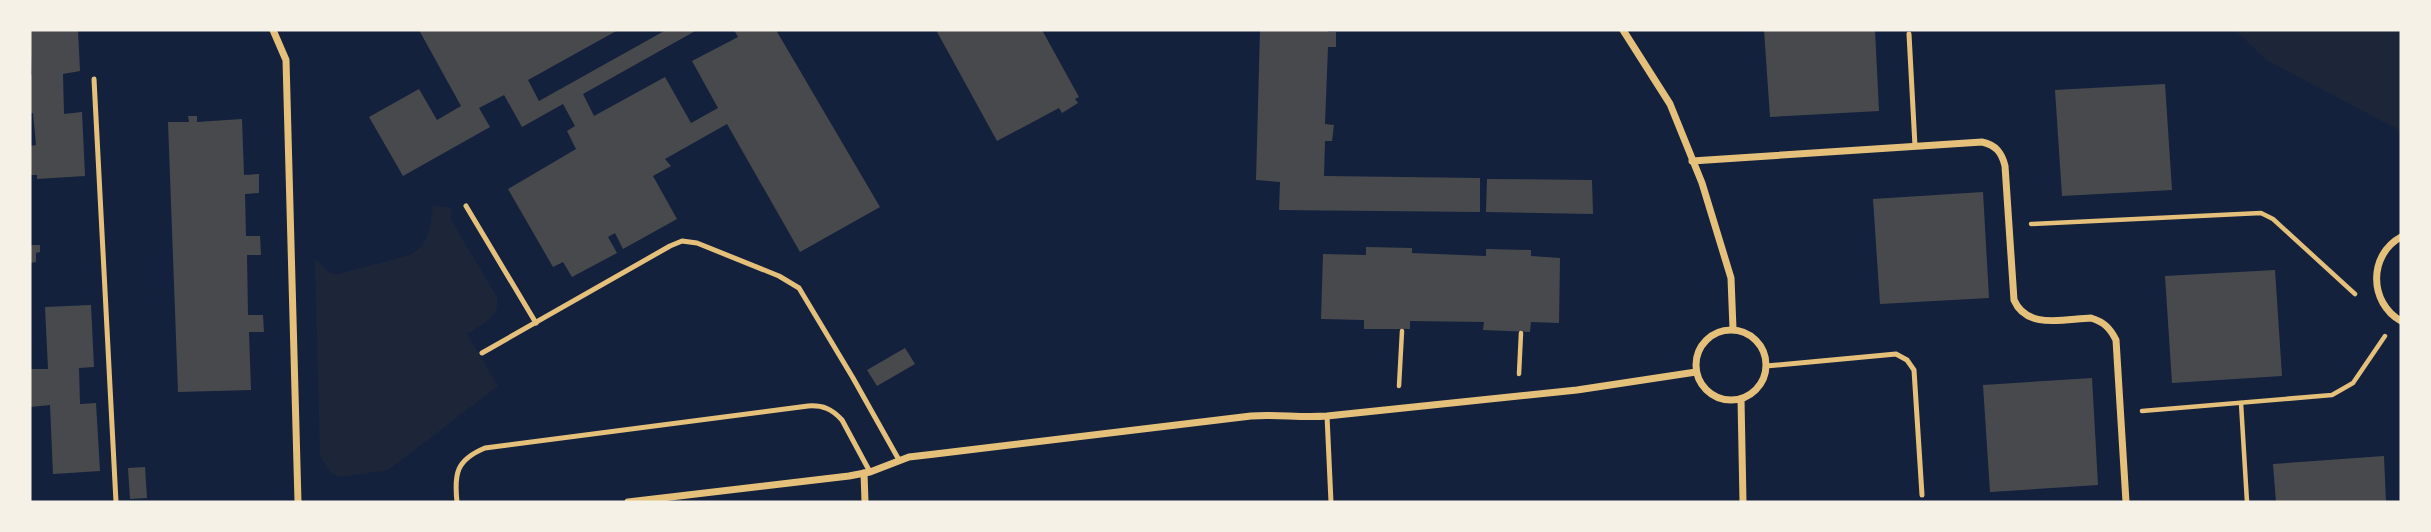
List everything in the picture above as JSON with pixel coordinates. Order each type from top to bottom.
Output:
[{"type":"street","points":[[273,30],[286,60],[298,502]]},
{"type":"street","points":[[1623,30],[1670,104],[1702,183],[1731,278],[1733,329]]},
{"type":"street","points":[[1692,161],[1982,142],[1997,149],[2006,166],[2014,300],[2017,307],[2030,318],[2039,321],[2091,318],[2107,326],[2116,340],[2126,502]]},
{"type":"street","points":[[2399,320],[2382,303],[2376,281],[2381,258],[2401,237]]},
{"type":"street","points":[[1733,329],[1754,337],[1761,345],[1766,366],[1764,377],[1750,395],[1728,400],[1715,397],[1705,390],[1696,372],[1696,355],[1701,344],[1710,336],[1733,329]]},
{"type":"street","points":[[628,502],[867,472],[899,460],[936,453],[1251,416],[1274,414],[1308,418],[1518,396],[1696,372]]},
{"type":"street","points":[[1741,399],[1743,502]]},
{"type":"street","points":[[865,502],[867,472]]},
{"type":"lane","points":[[1909,34],[1915,146]]},
{"type":"lane","points":[[94,79],[116,502]]},
{"type":"lane","points":[[466,206],[536,323]]},
{"type":"lane","points":[[482,353],[670,246],[682,241],[697,243],[779,276],[799,288],[899,460]]},
{"type":"lane","points":[[1766,366],[1896,354],[1907,360],[1914,370],[1922,495]]},
{"type":"lane","points":[[457,502],[454,479],[458,469],[473,453],[485,448],[808,406],[827,408],[842,420],[867,472]]},
{"type":"lane","points":[[1327,416],[1331,502]]},
{"type":"path","points":[[2009,225],[2261,213],[2273,219],[2355,293],[2378,293]]},
{"type":"path","points":[[2120,413],[2322,397],[2340,393],[2353,383],[2399,320]]},
{"type":"path","points":[[1398,408],[1402,331]]},
{"type":"path","points":[[1518,396],[1521,333]]},
{"type":"path","points":[[2241,403],[2247,502]]},
{"type":"shaded area","points":[[2235,30],[2401,30],[2401,131],[2266,60]]},
{"type":"shaded area","points":[[433,206],[452,208],[450,218],[497,297],[493,315],[467,334],[498,386],[388,470],[340,477],[331,473],[320,456],[315,259],[330,273],[338,274],[410,255],[422,246],[425,240],[430,228]]},
{"type":"building","points":[[30,30],[78,30],[80,71],[63,74],[64,114],[82,112],[85,176],[37,179],[37,175],[30,175],[30,146],[36,145],[33,113],[30,113]]},
{"type":"building","points":[[419,30],[618,30],[528,80],[539,101],[666,30],[697,30],[583,94],[594,116],[665,77],[691,123],[718,108],[692,61],[738,37],[734,30],[776,30],[880,207],[800,252],[727,124],[665,159],[671,166],[653,176],[677,219],[623,249],[615,233],[608,237],[617,253],[572,277],[563,262],[553,267],[508,189],[576,149],[567,131],[575,126],[563,104],[522,127],[504,95],[479,108],[490,127],[403,176],[369,117],[419,89],[437,120],[461,106]]},
{"type":"building","points":[[936,30],[1042,30],[1079,97],[1075,99],[1078,103],[1062,113],[1059,108],[997,141]]},
{"type":"building","points":[[1260,30],[1336,32],[1336,47],[1328,47],[1325,124],[1334,125],[1332,141],[1325,141],[1324,176],[1480,178],[1480,212],[1279,210],[1280,182],[1256,180]]},
{"type":"building","points":[[1764,30],[1875,30],[1879,111],[1770,117]]},
{"type":"building","points":[[2165,84],[2172,190],[2062,196],[2055,90]]},
{"type":"building","points":[[188,116],[197,116],[197,122],[242,119],[244,175],[259,174],[259,193],[245,194],[246,236],[260,236],[261,255],[247,255],[248,315],[263,315],[264,332],[249,332],[251,390],[178,392],[168,122],[189,122]]},
{"type":"building","points":[[1487,179],[1592,180],[1593,214],[1486,212]]},
{"type":"building","points":[[1983,192],[1989,298],[1880,304],[1873,199]]},
{"type":"building","points":[[30,245],[40,245],[36,262],[30,263]]},
{"type":"building","points":[[1366,247],[1412,248],[1412,253],[1486,256],[1486,249],[1531,250],[1531,256],[1560,258],[1559,323],[1531,322],[1530,332],[1483,330],[1484,322],[1410,321],[1410,329],[1364,329],[1364,320],[1321,319],[1323,254],[1366,255]]},
{"type":"building","points":[[2275,270],[2282,376],[2172,383],[2165,276]]},
{"type":"building","points":[[91,305],[94,367],[79,368],[80,404],[96,403],[100,471],[53,474],[50,405],[30,407],[30,369],[48,369],[45,307]]},
{"type":"building","points":[[905,348],[915,364],[877,386],[867,370]]},
{"type":"building","points":[[2092,378],[2098,485],[1990,492],[1983,385]]},
{"type":"building","points":[[2384,456],[2386,502],[2276,502],[2273,464]]},
{"type":"building","points":[[145,467],[147,498],[130,499],[128,468]]}]
